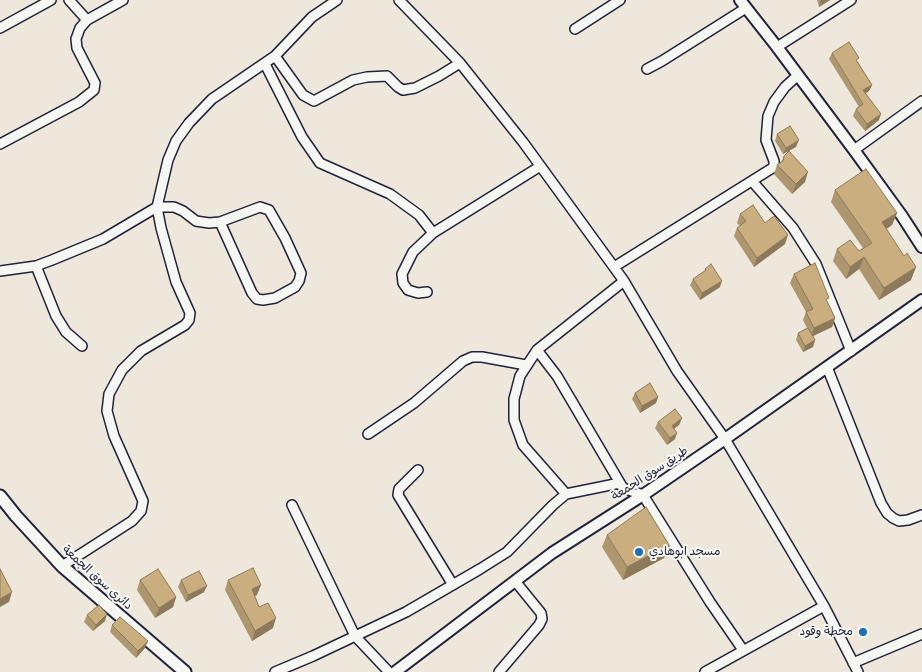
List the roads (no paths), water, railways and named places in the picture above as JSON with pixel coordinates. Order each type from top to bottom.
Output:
[{"type":"main road","name":"دائرى سوق الجمعة","points":[[0,496],[62,566],[184,672]]},
{"type":"street","points":[[0,28],[51,0]]},
{"type":"street","points":[[69,0],[87,20]]},
{"type":"street","points":[[0,144],[79,102],[94,90],[95,83],[77,48],[76,39],[80,28],[87,20],[123,0]]},
{"type":"street","points":[[62,566],[132,521],[141,511],[142,501],[114,436],[107,411],[109,394],[122,370],[141,351],[186,325],[189,320],[190,313],[176,282],[157,207],[168,160],[176,140],[188,123],[212,99],[242,77],[276,56],[312,17],[337,0]]},
{"type":"street","points":[[399,0],[460,63],[523,142],[624,281],[677,371],[725,439],[824,606],[858,672]]},
{"type":"street","points":[[575,30],[620,0]]},
{"type":"street","points":[[777,47],[851,0]]},
{"type":"street","points":[[647,68],[662,61],[743,4],[854,150],[922,247]]},
{"type":"street","points":[[276,56],[303,95],[314,101],[353,80],[367,77],[387,76],[398,88],[404,90],[415,88],[460,63]]},
{"type":"street","points":[[265,64],[302,137],[320,164],[390,194],[419,215],[433,232]]},
{"type":"street","points":[[614,267],[771,170],[775,165],[766,140],[768,116],[774,102],[785,87],[797,76]]},
{"type":"street","points":[[854,150],[922,102]]},
{"type":"street","points":[[427,292],[418,293],[408,290],[403,283],[402,274],[413,252],[433,232],[539,166]]},
{"type":"street","points":[[752,181],[793,228],[816,264],[851,351]]},
{"type":"street","points":[[0,271],[36,266],[102,238],[157,207],[174,207],[196,221],[210,224],[260,207],[269,210],[286,238],[301,273],[295,287],[275,298],[257,299],[252,293],[220,222]]},
{"type":"street","points":[[36,266],[56,316],[66,332],[82,346]]},
{"type":"street","points":[[566,494],[523,445],[514,420],[514,399],[520,376],[538,350],[624,281]]},
{"type":"street","name":"طريق سوق الجمعة","points":[[395,672],[576,536],[643,495],[922,300]]},
{"type":"street","points":[[538,350],[562,384],[623,488],[643,495],[701,588],[743,650]]},
{"type":"street","points":[[368,434],[414,403],[464,361],[472,357],[526,365]]},
{"type":"street","points":[[827,367],[880,503],[886,513],[899,521],[922,515]]},
{"type":"street","points":[[418,470],[399,489],[398,495],[453,585]]},
{"type":"street","points":[[275,672],[406,612],[507,552],[566,494],[620,482]]},
{"type":"street","points":[[292,505],[355,636],[389,672]]},
{"type":"street","points":[[499,672],[542,619],[541,613],[515,581]]},
{"type":"street","points":[[704,672],[824,606]]},
{"type":"street","points":[[853,663],[922,634]]},
{"type":"place","name":"مسجد ابوهادي","points":[[639,552]]},
{"type":"place","name":"محطة وقود","points":[[863,632]]}]
